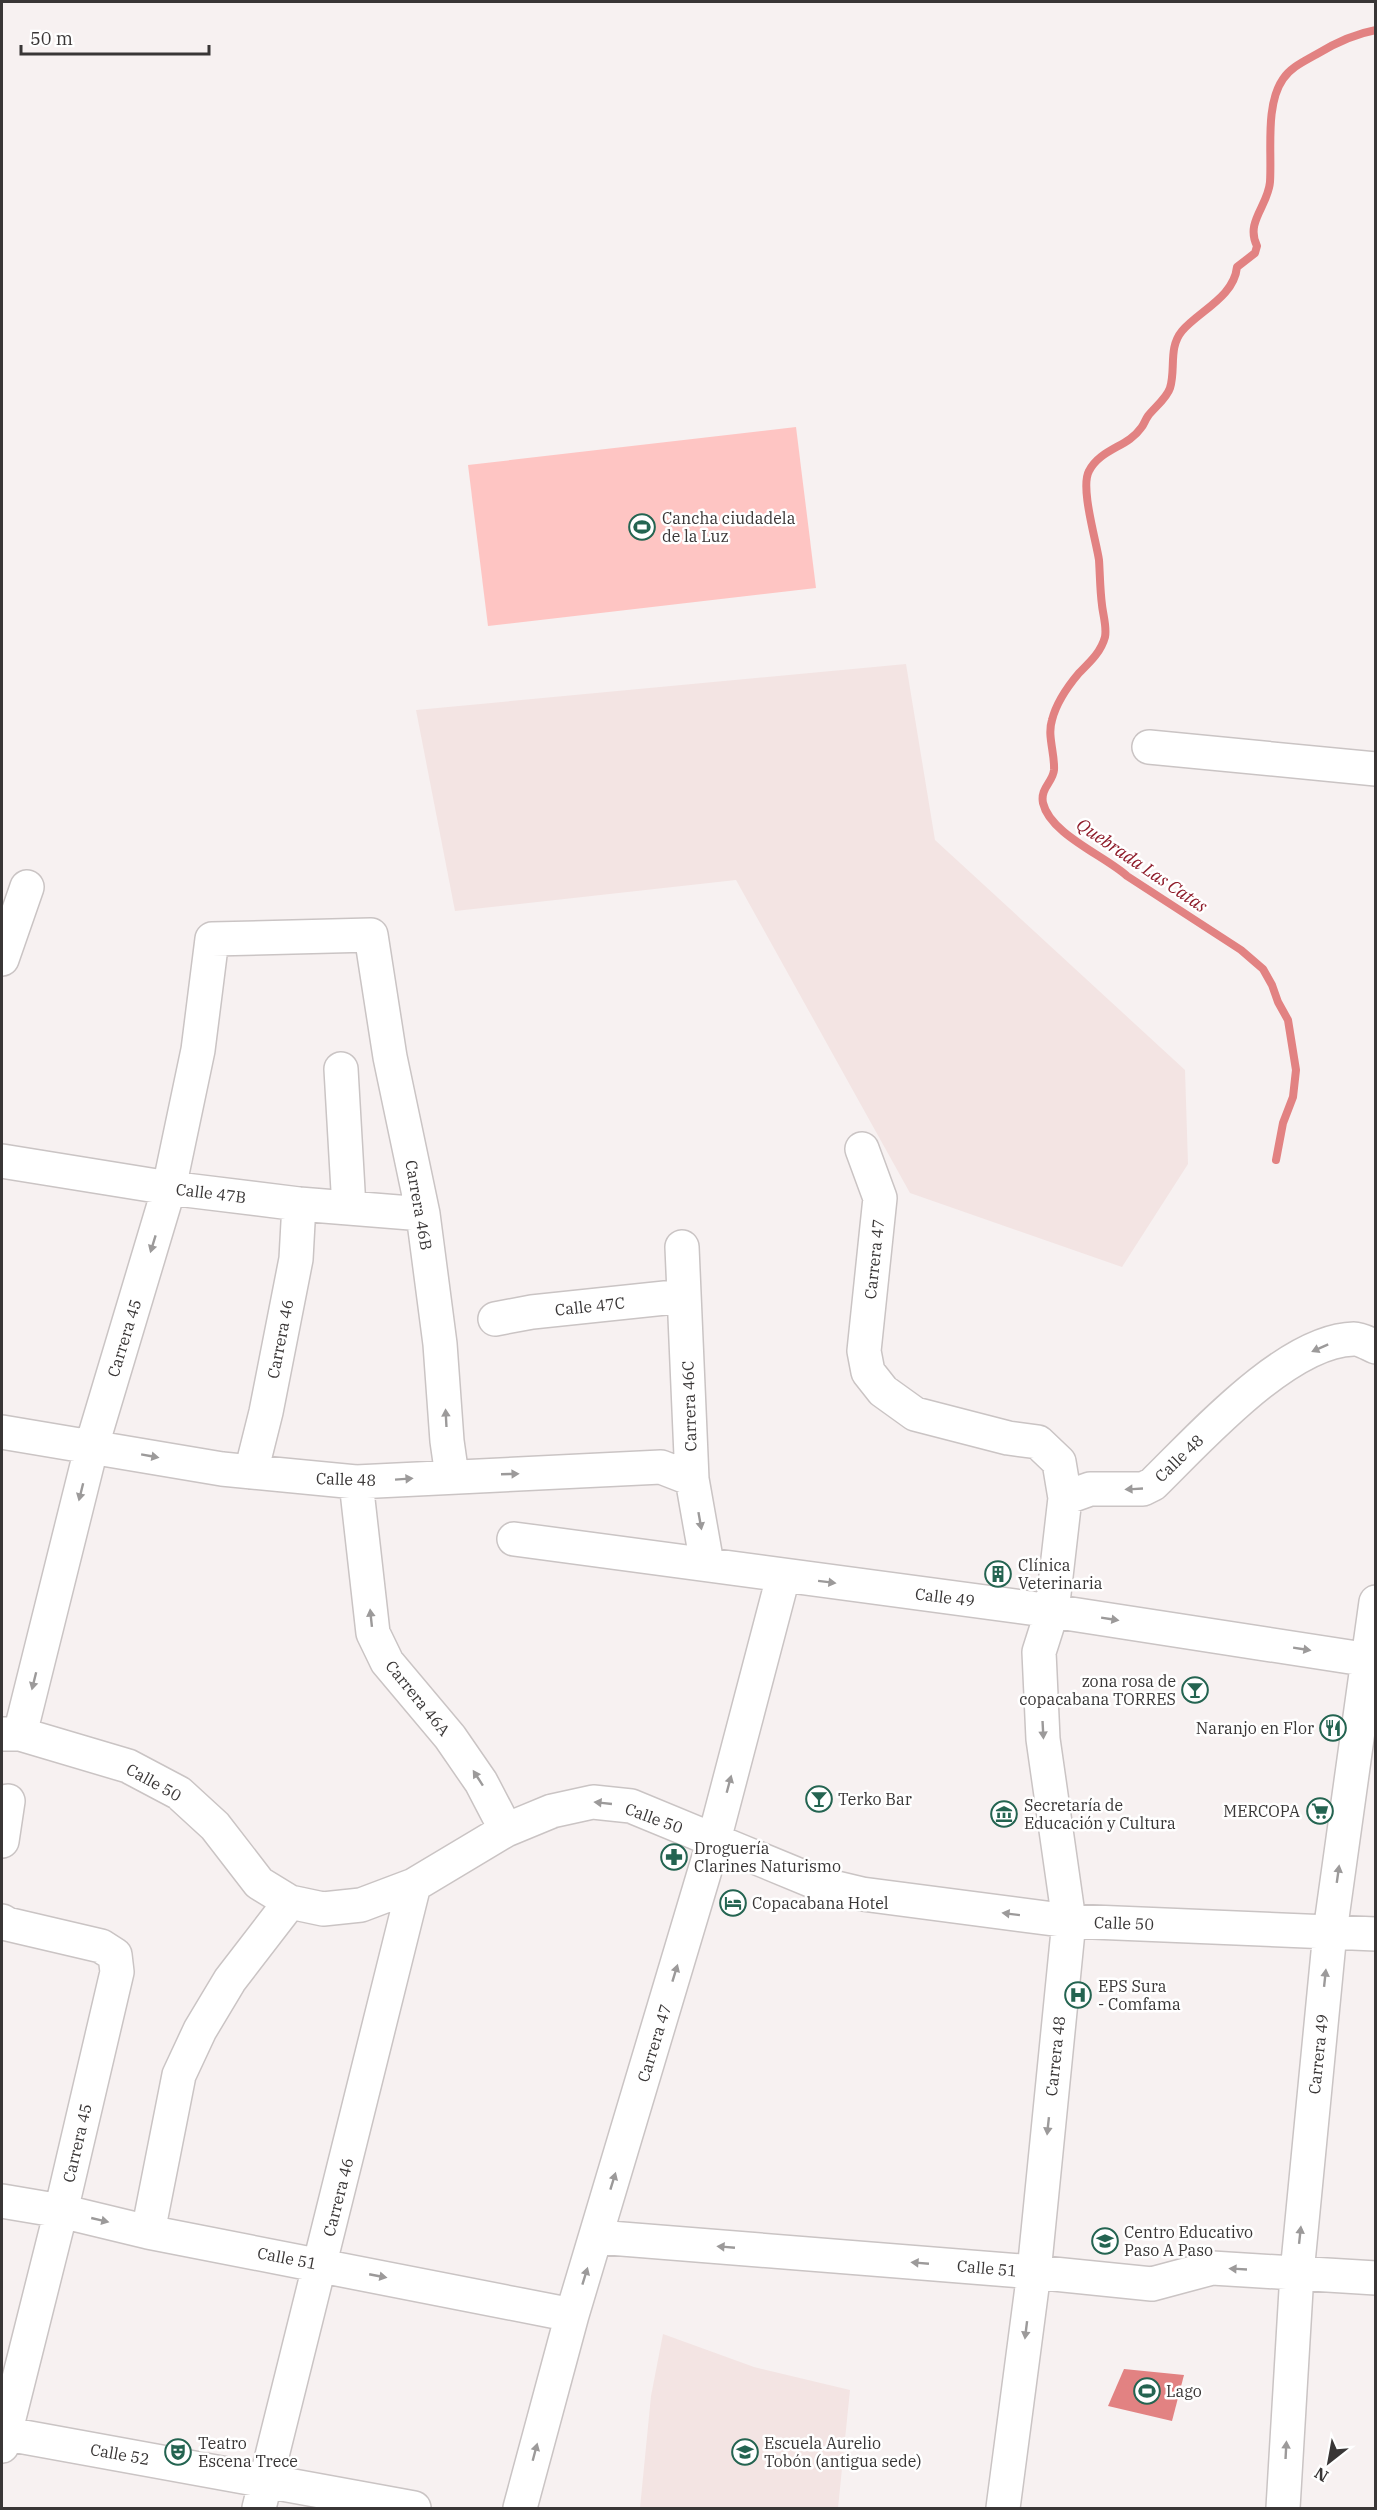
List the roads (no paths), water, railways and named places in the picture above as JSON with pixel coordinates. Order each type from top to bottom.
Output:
[{"type":"street","points":[[1149,747],[1376,770]]},
{"type":"street","points":[[2,959],[27,886]]},
{"type":"street","name":"Carrera 46B","points":[[212,939],[371,935],[390,1057],[423,1214],[440,1344],[448,1452],[452,1476]]},
{"type":"street","name":"Carrera 45","points":[[11,1734],[92,1445],[169,1188],[198,1050],[212,939]]},
{"type":"street","points":[[341,1070],[349,1208]]},
{"type":"street","name":"Carrera 47","points":[[862,1149],[880,1198],[864,1351],[868,1372],[883,1391],[915,1414],[1008,1438],[1038,1442],[1059,1462],[1065,1498]]},
{"type":"street","name":"Calle 47B","points":[[2,1161],[169,1188],[299,1204],[423,1214]]},
{"type":"street","name":"Carrera 46","points":[[251,1472],[266,1412],[296,1259],[299,1204]]},
{"type":"street","name":"Carrera 46C","points":[[682,1247],[692,1479],[707,1564]]},
{"type":"street","name":"Calle 47C","points":[[495,1320],[532,1312],[684,1296]]},
{"type":"street","name":"Calle 48","points":[[1065,1498],[1090,1489],[1143,1489],[1153,1484],[1254,1387],[1291,1361],[1334,1342],[1357,1339],[1376,1347]]},
{"type":"street","name":"Calle 48","points":[[2,1432],[92,1445],[222,1469],[356,1482],[661,1467],[692,1479]]},
{"type":"street","name":"Carrera 46A","points":[[356,1482],[373,1633],[387,1662],[450,1737],[481,1782],[506,1830]]},
{"type":"street","name":"Carrera 48","points":[[1003,2508],[1034,2272],[1069,1921],[1043,1739],[1039,1652],[1052,1611],[1065,1498]]},
{"type":"street","name":"Calle 49","points":[[514,1539],[1052,1611],[1372,1660]]},
{"type":"street","name":"Carrera 47","points":[[520,2508],[573,2315],[714,1840],[783,1576]]},
{"type":"street","name":"Carrera 49","points":[[1283,2508],[1297,2273],[1330,1932],[1372,1660],[1376,1602]]},
{"type":"street","name":"Calle 50","points":[[11,1734],[128,1766],[179,1793],[215,1826],[259,1883],[290,1902],[323,1909],[362,1905],[414,1885],[506,1830],[552,1810],[593,1802],[631,1806],[820,1884],[862,1894],[1069,1921],[1376,1934]]},
{"type":"street","points":[[2,1841],[8,1801]]},
{"type":"street","name":"Carrera 46","points":[[262,2494],[414,1885]]},
{"type":"street","points":[[148,2232],[179,2075],[200,2030],[230,1980],[290,1902]]},
{"type":"street","name":"Carrera 45","points":[[2,1921],[101,1946],[115,1955],[117,1972],[61,2211],[3,2437]]},
{"type":"street","name":"Calle 51","points":[[2,2201],[61,2211],[148,2232],[573,2315]]},
{"type":"street","name":"Calle 51","points":[[597,2237],[1034,2272],[1152,2284],[1212,2268],[1376,2278]]},
{"type":"street","name":"Calle 52","points":[[3,2437],[262,2494],[414,2508]]},
{"type":"waterway","name":"Quebrada Las Catas","points":[[1276,1160],[1283,1123],[1293,1097],[1296,1070],[1288,1020],[1263,969],[1241,950],[1079,844],[1056,825],[1048,814],[1043,803],[1043,793],[1054,770],[1050,732],[1054,714],[1067,689],[1098,652],[1105,637],[1099,560],[1087,501],[1089,471],[1100,458],[1129,440],[1142,427],[1170,388],[1175,344],[1182,331],[1223,295],[1230,287],[1237,267],[1255,253],[1257,246],[1254,237],[1255,222],[1270,182],[1270,129],[1274,102],[1283,79],[1298,65],[1331,46],[1352,36],[1376,30]]},
{"type":"place","name":"Cancha ciudadela de la Luz","points":[[642,527]]},
{"type":"place","name":"Clínica Veterinaria","points":[[998,1574]]},
{"type":"place","name":"zona rosa de copacabana TORRES","points":[[1195,1690]]},
{"type":"place","name":"Naranjo en Flor","points":[[1333,1728]]},
{"type":"place","name":"Terko Bar","points":[[819,1799]]},
{"type":"place","name":"MERCOPA","points":[[1320,1811]]},
{"type":"place","name":"Secretaría de Educación y Cultura","points":[[1004,1814]]},
{"type":"place","name":"Droguería Clarines Naturismo","points":[[674,1857]]},
{"type":"place","name":"Copacabana Hotel","points":[[733,1903]]},
{"type":"place","name":"EPS Sura - Comfama","points":[[1078,1995]]},
{"type":"place","name":"Centro Educativo Paso A Paso","points":[[1105,2241]]},
{"type":"place","name":"Lago","points":[[1147,2391]]},
{"type":"place","name":"Teatro Escena Trece","points":[[178,2452]]},
{"type":"place","name":"Escuela Aurelio Tobón (antigua sede)","points":[[745,2452]]}]
